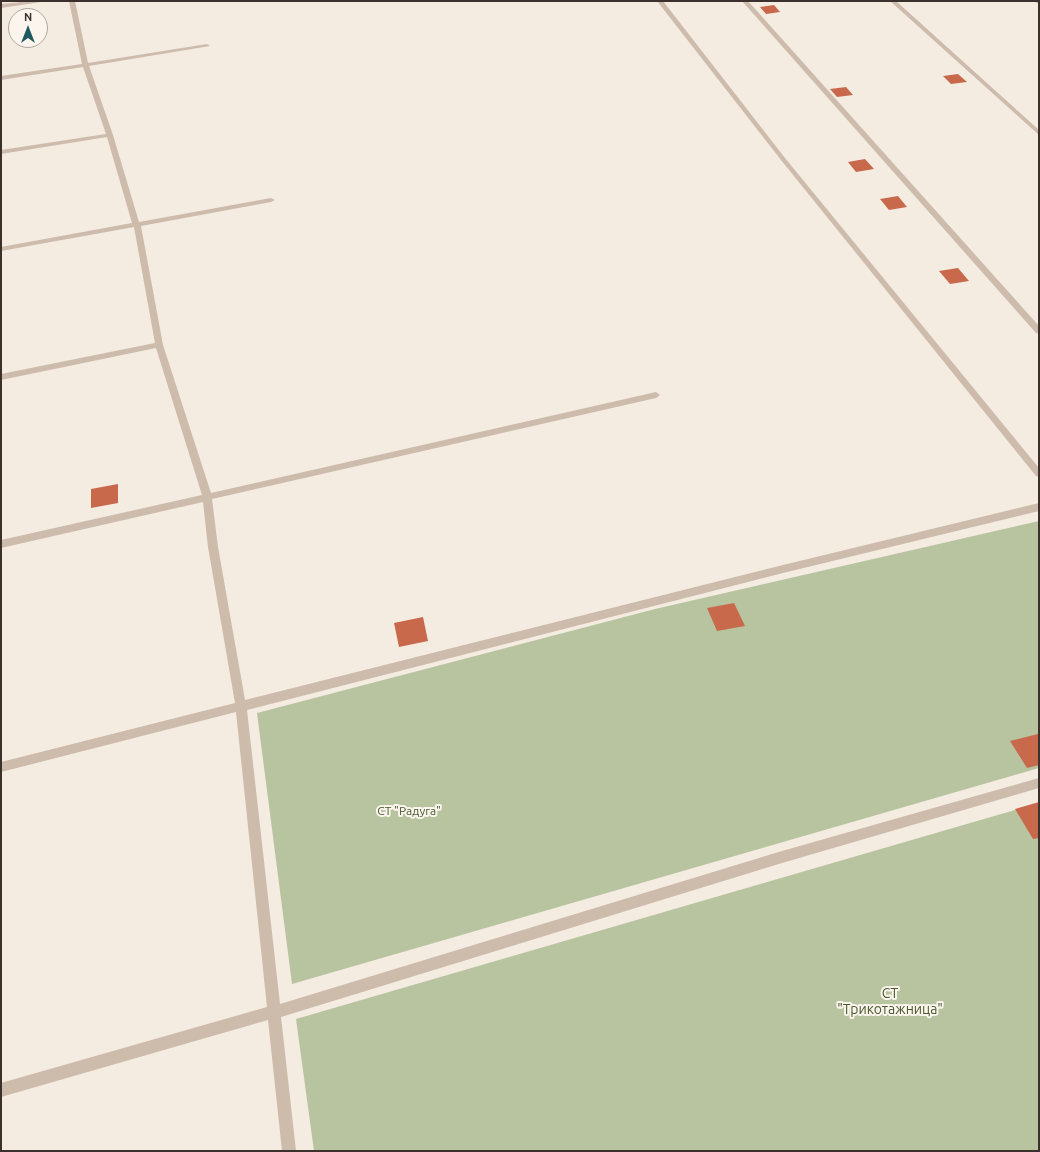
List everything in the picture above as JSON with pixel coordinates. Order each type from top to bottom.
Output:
[{"type":"lane","points":[[1,6],[45,1]]},
{"type":"lane","points":[[72,1],[85,66],[110,135],[137,226],[159,346],[207,496],[213,547],[241,706],[289,1151]]},
{"type":"lane","points":[[660,1],[783,159],[1039,474]]},
{"type":"lane","points":[[745,1],[1039,331]]},
{"type":"lane","points":[[893,1],[1039,133]]},
{"type":"lane","points":[[1,78],[207,46]]},
{"type":"lane","points":[[1,152],[110,135]]},
{"type":"lane","points":[[1,249],[137,226],[271,200]]},
{"type":"lane","points":[[1,377],[159,346]]},
{"type":"lane","points":[[1,544],[656,395]]},
{"type":"lane","points":[[1,767],[775,571],[1039,507]]},
{"type":"lane","points":[[1,1090],[274,1012],[782,857],[1039,782]]},
{"type":"green space","name":"СТ \"Радуга\"","points":[[1039,521],[1039,768],[292,984],[257,713],[655,609]]},
{"type":"green space","name":"СТ \"Трикотажница\"","points":[[1039,803],[1039,1151],[314,1151],[296,1019]]},
{"type":"building","points":[[774,5],[780,12],[766,14],[760,7]]},
{"type":"building","points":[[958,74],[967,82],[951,84],[943,76]]},
{"type":"building","points":[[846,87],[853,95],[837,97],[830,89]]},
{"type":"building","points":[[865,159],[874,169],[856,172],[848,162]]},
{"type":"building","points":[[898,196],[907,207],[889,210],[880,199]]},
{"type":"building","points":[[958,268],[969,281],[950,284],[939,271]]},
{"type":"building","points":[[118,484],[118,503],[91,508],[91,489]]},
{"type":"building","points":[[734,603],[745,626],[717,631],[707,608]]},
{"type":"building","points":[[423,617],[428,641],[399,647],[394,623]]},
{"type":"building","points":[[1038,734],[1039,765],[1027,768],[1010,741]]},
{"type":"building","points":[[1039,802],[1039,838],[1033,839],[1015,809]]}]
